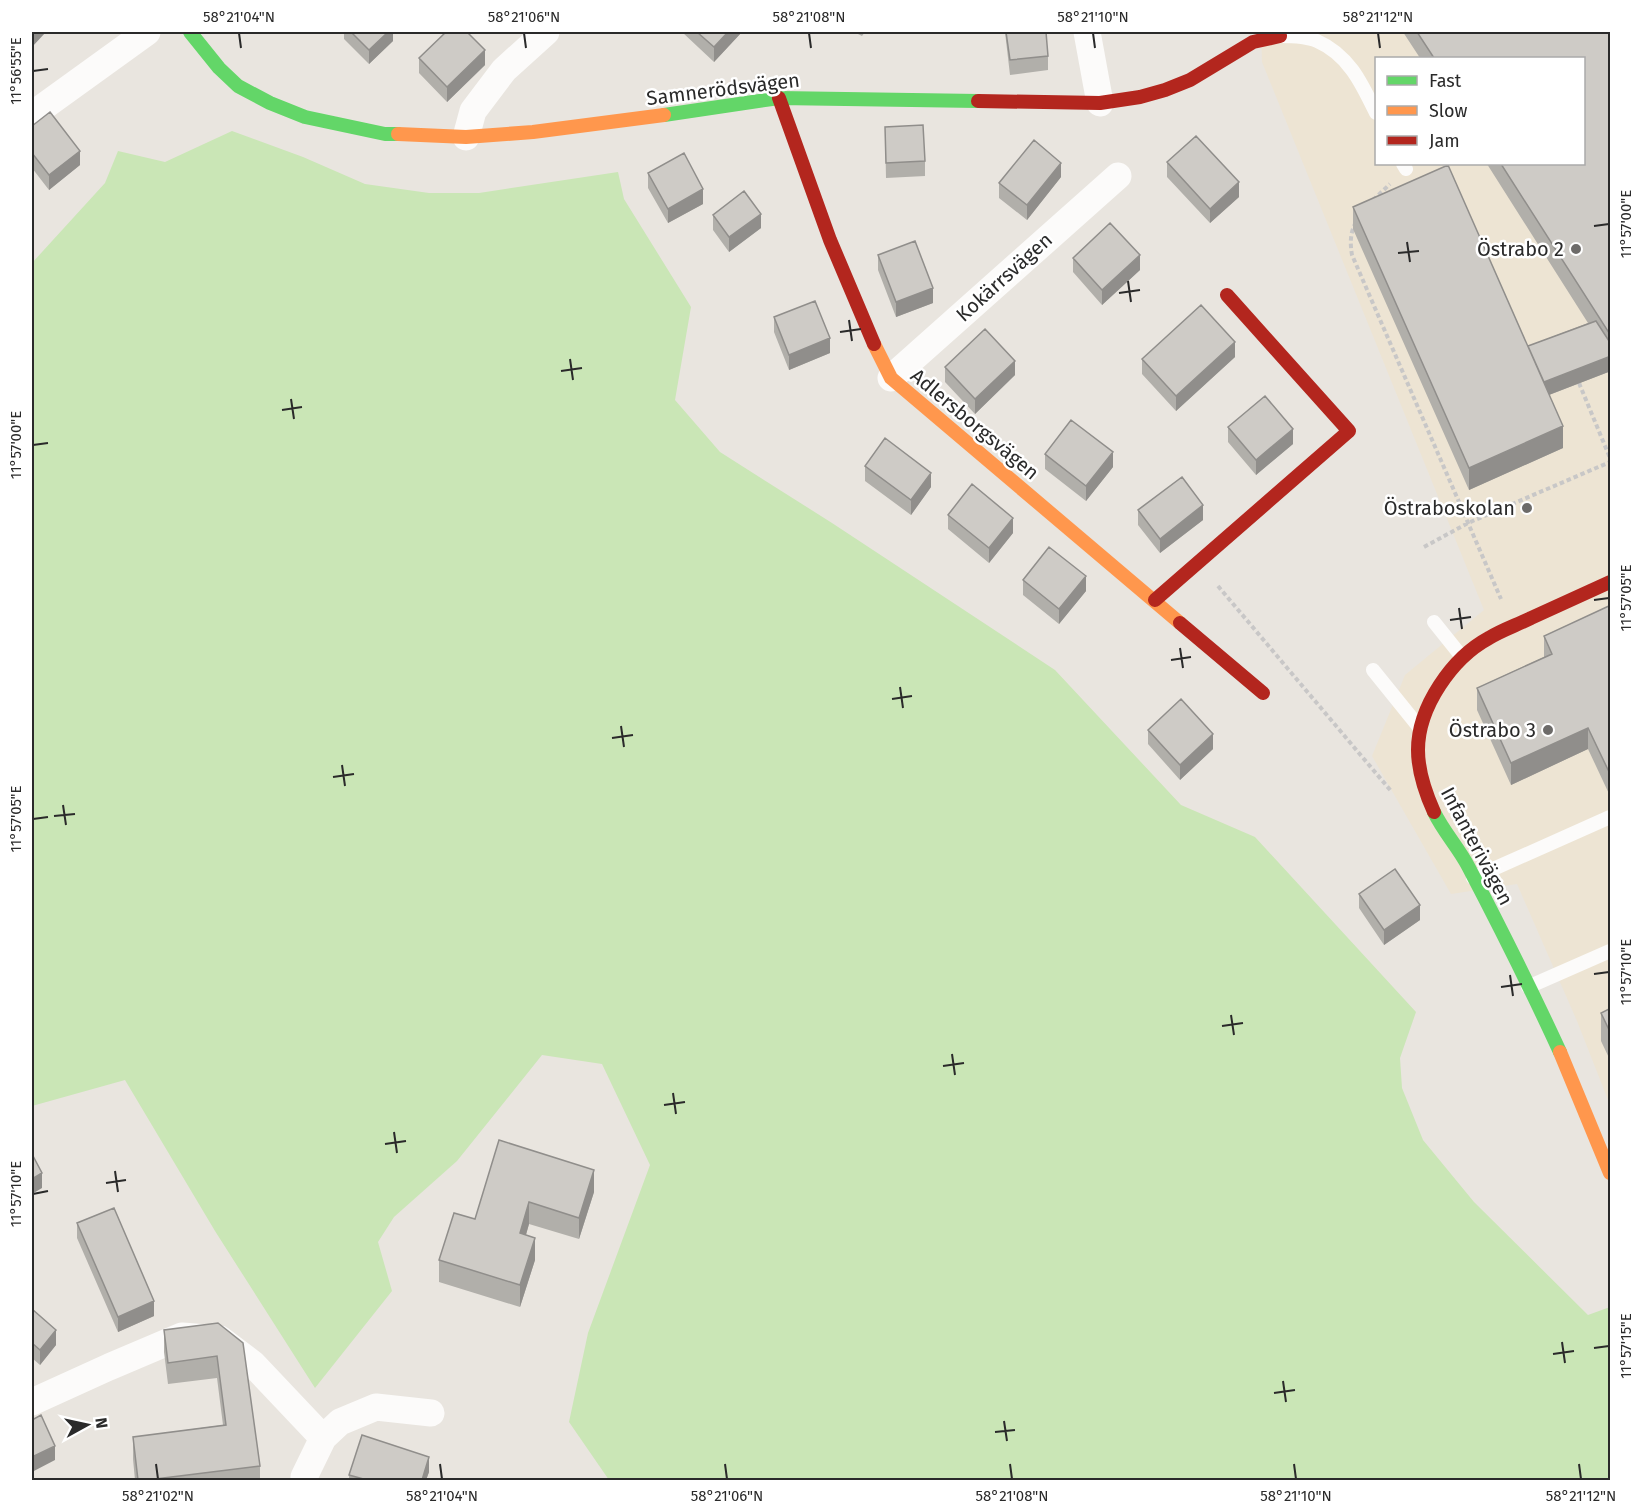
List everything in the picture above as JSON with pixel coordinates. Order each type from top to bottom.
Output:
[{"type":"street","points":[[32,115],[147,32]]},
{"type":"street","name":"Samnerödsvägen","points":[[190,32],[219,68],[238,86],[270,103],[305,117],[385,134],[466,137],[592,125],[779,98],[1100,103],[1135,99],[1169,89],[1203,74],[1252,42],[1280,36]]},
{"type":"street","points":[[466,137],[473,111],[504,70],[546,32]]},
{"type":"street","points":[[1087,32],[1100,103]]},
{"type":"street","name":"Adlersborgsvägen","points":[[779,98],[804,170],[861,316],[891,378],[1263,693]]},
{"type":"street","name":"Kokärrsvägen","points":[[891,378],[1118,176]]},
{"type":"street","points":[[1155,600],[1348,431],[1227,295]]},
{"type":"street","name":"Infanterivägen","points":[[1611,582],[1488,638],[1462,657],[1432,697],[1425,712],[1418,746],[1419,767],[1424,787],[1442,827],[1459,851],[1552,1035],[1611,1173]]},
{"type":"street","points":[[32,1402],[182,1336],[220,1339],[253,1364],[323,1438]]},
{"type":"street","points":[[304,1480],[323,1438],[340,1422],[376,1407],[430,1413]]},
{"type":"lane","points":[[1280,36],[1317,41],[1337,54],[1356,72],[1375,109]]},
{"type":"lane","points":[[1434,622],[1462,657]]},
{"type":"lane","points":[[1373,670],[1421,729]]},
{"type":"lane","points":[[1473,878],[1611,817]]},
{"type":"lane","points":[[1528,987],[1611,951]]},
{"type":"path","points":[[1368,204],[1404,166]]},
{"type":"path","points":[[1358,218],[1351,233],[1352,255],[1502,601]]},
{"type":"path","points":[[1424,548],[1467,522],[1611,460],[1579,383]]},
{"type":"path","points":[[1198,562],[1395,796]]},
{"type":"shaded area","name":"Östraboskolan","points":[[1261,32],[1610,32],[1610,1105],[1577,1021],[1517,884],[1451,894],[1372,756],[1405,675],[1484,610],[1262,62]]},
{"type":"green space","points":[[232,131],[303,157],[365,184],[429,193],[479,193],[618,172],[624,199],[691,307],[675,400],[720,452],[1055,670],[1181,805],[1255,837],[1416,1012],[1400,1058],[1402,1088],[1423,1140],[1474,1202],[1588,1315],[1610,1307],[1610,1480],[609,1480],[569,1422],[588,1333],[650,1165],[602,1064],[542,1055],[457,1161],[394,1217],[378,1242],[392,1291],[315,1388],[215,1231],[125,1080],[32,1106],[32,263],[105,183],[118,151],[165,162]]},
{"type":"building","points":[[351,32],[388,32],[369,50]]},
{"type":"building","points":[[446,32],[467,32],[485,50],[447,87],[419,58]]},
{"type":"building","points":[[697,32],[728,32],[714,47]]},
{"type":"building","points":[[1006,32],[1046,32],[1048,56],[1010,60]]},
{"type":"building","name":"Östrabo 2","points":[[1417,32],[1611,32],[1611,336],[1502,165],[1585,165],[1585,57],[1433,57]]},
{"type":"building","points":[[50,112],[80,151],[49,175],[32,153],[32,126]]},
{"type":"building","points":[[923,125],[925,161],[886,163],[885,127]]},
{"type":"building","points":[[1196,136],[1239,182],[1210,209],[1167,162]]},
{"type":"building","points":[[1034,140],[1061,163],[1027,205],[999,183]]},
{"type":"building","points":[[684,153],[703,189],[668,209],[648,173]]},
{"type":"building","points":[[1448,165],[1563,426],[1469,468],[1353,207]]},
{"type":"building","points":[[744,191],[761,214],[729,237],[713,215]]},
{"type":"building","points":[[1110,223],[1140,255],[1102,290],[1073,258]]},
{"type":"building","points":[[915,241],[933,288],[896,302],[878,255]]},
{"type":"building","points":[[815,301],[830,338],[789,355],[774,317]]},
{"type":"building","points":[[1201,305],[1235,342],[1176,396],[1142,359]]},
{"type":"building","points":[[1596,321],[1611,344],[1611,356],[1544,382],[1528,346]]},
{"type":"building","points":[[985,329],[1015,361],[975,399],[945,367]]},
{"type":"building","points":[[1265,396],[1293,429],[1256,460],[1228,427]]},
{"type":"building","points":[[1071,420],[1113,452],[1086,486],[1045,454]]},
{"type":"building","points":[[885,438],[931,473],[911,500],[865,466]]},
{"type":"building","points":[[1182,477],[1203,505],[1160,539],[1138,510]]},
{"type":"building","points":[[972,484],[1013,518],[989,548],[948,515]]},
{"type":"building","points":[[1049,547],[1086,576],[1059,609],[1023,580]]},
{"type":"building","name":"Östrabo 3","points":[[1611,605],[1611,776],[1588,728],[1511,763],[1477,688],[1552,654],[1544,636]]},
{"type":"building","points":[[1181,699],[1213,734],[1180,765],[1148,730]]},
{"type":"building","points":[[1395,869],[1420,905],[1384,930],[1359,894]]},
{"type":"building","points":[[1611,1008],[1611,1034],[1601,1013]]},
{"type":"building","points":[[499,1140],[594,1170],[579,1218],[529,1202],[520,1233],[535,1238],[520,1285],[439,1260],[454,1213],[475,1219]]},
{"type":"building","points":[[32,1154],[42,1173],[32,1179]]},
{"type":"building","points":[[114,1208],[154,1301],[118,1317],[77,1223]]},
{"type":"building","points":[[32,1309],[56,1330],[40,1350],[32,1343]]},
{"type":"building","points":[[218,1323],[243,1343],[260,1466],[138,1480],[133,1437],[226,1425],[217,1356],[168,1363],[164,1330]]},
{"type":"building","points":[[41,1415],[55,1446],[32,1457],[32,1420]]},
{"type":"building","points":[[362,1435],[429,1457],[422,1480],[367,1480],[349,1475]]},
{"type":"traffic: fast","points":[[190,32],[219,68],[238,86],[270,103],[305,117],[385,134],[398,134]]},
{"type":"traffic: fast","points":[[664,115],[779,98],[978,101]]},
{"type":"traffic: fast","points":[[1434,812],[1468,866],[1560,1052]]},
{"type":"traffic: slow","points":[[398,134],[466,137],[533,132],[664,115]]},
{"type":"traffic: slow","points":[[874,344],[891,378],[1180,623]]},
{"type":"traffic: slow","points":[[1560,1052],[1610,1173]]},
{"type":"traffic: jam","points":[[978,101],[1100,103],[1140,97],[1190,80],[1253,42],[1280,36]]},
{"type":"traffic: jam","points":[[779,98],[830,240],[874,344]]},
{"type":"traffic: jam","points":[[1155,600],[1349,431],[1227,295]]},
{"type":"traffic: jam","points":[[1434,812],[1421,774],[1418,750],[1424,717],[1440,685],[1450,671],[1475,647],[1494,635],[1610,582]]},
{"type":"traffic: jam","points":[[1180,623],[1263,693]]},
{"type":"place","name":"Östrabo 2","points":[[1576,249]]},
{"type":"place","name":"Östraboskolan","points":[[1527,508]]},
{"type":"place","name":"Östrabo 3","points":[[1548,730]]}]
